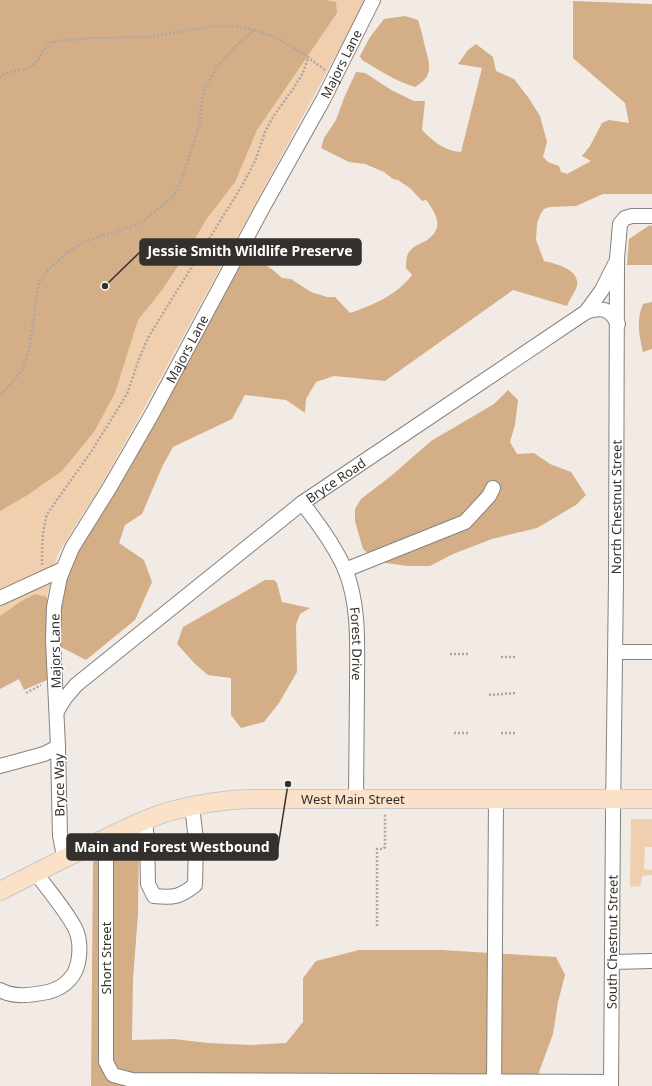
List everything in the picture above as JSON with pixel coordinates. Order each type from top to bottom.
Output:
[{"type":"main road","name":"West Main Street","points":[[0,891],[106,838],[145,821],[170,811],[223,801],[250,799],[652,799]]},
{"type":"street","name":"Majors Lane","points":[[57,711],[53,640],[54,608],[60,577],[72,548],[110,487],[152,414],[262,208],[323,100],[374,0]]},
{"type":"street","name":"North Chestnut Street","points":[[614,798],[618,324],[617,259],[620,224],[625,218],[632,216],[652,216]]},
{"type":"street","name":"Bryce Road","points":[[57,711],[64,698],[76,685],[302,503],[586,312],[611,275],[617,259]]},
{"type":"street","points":[[586,312],[602,309],[614,316],[618,324]]},
{"type":"street","points":[[345,570],[465,522],[489,496],[493,488]]},
{"type":"street","name":"Forest Drive","points":[[302,503],[330,540],[345,570],[355,608],[357,627],[356,799]]},
{"type":"street","points":[[0,598],[63,570]]},
{"type":"street","points":[[616,652],[652,652]]},
{"type":"street","name":"Bryce Way","points":[[57,711],[60,836],[66,858]]},
{"type":"street","points":[[0,766],[44,754],[58,747]]},
{"type":"street","name":"South Chestnut Street","points":[[611,1084],[614,798]]},
{"type":"street","points":[[496,799],[494,1084],[611,1084]]},
{"type":"street","points":[[145,821],[148,884],[154,896],[169,898],[184,894],[195,885],[196,840],[192,806]]},
{"type":"street","name":"Short Street","points":[[106,838],[106,1062],[113,1075],[132,1080],[494,1084]]},
{"type":"street","points":[[0,990],[6,993],[29,995],[51,991],[69,980],[77,966],[78,940],[75,928],[36,873]]},
{"type":"street","points":[[613,962],[652,961]]},
{"type":"path","points":[[0,78],[3,74],[26,68],[36,63],[50,43],[92,38],[148,37],[214,26],[237,26],[270,34],[286,42],[330,73]]},
{"type":"path","points":[[0,396],[23,369],[29,350],[39,282],[48,270],[69,251],[86,241],[141,223],[173,197],[183,176],[200,124],[204,90],[215,70],[235,47],[254,30]]},
{"type":"path","points":[[42,567],[42,541],[44,523],[47,514],[91,452],[127,394],[140,356],[149,336],[242,184],[255,161],[265,132],[273,117],[303,73],[308,58]]},
{"type":"path","points":[[450,654],[469,654]]},
{"type":"path","points":[[501,657],[517,657]]},
{"type":"path","points":[[26,693],[41,685]]},
{"type":"path","points":[[489,695],[517,693]]},
{"type":"path","points":[[454,733],[468,733]]},
{"type":"path","points":[[501,733],[517,733]]},
{"type":"path","points":[[377,926],[377,849],[383,849],[385,847],[385,814]]},
{"type":"shaded area","points":[[0,0],[366,0],[136,423],[99,489],[57,556],[47,597],[35,594],[0,616]]},
{"type":"shaded area","points":[[0,0],[325,0],[336,2],[337,13],[257,130],[235,182],[206,220],[162,290],[138,320],[115,393],[94,432],[62,471],[26,496],[0,511]]},
{"type":"shaded area","points":[[573,1],[652,4],[652,194],[603,194],[576,206],[550,207],[544,209],[537,223],[536,240],[544,261],[568,269],[576,277],[576,289],[567,306],[513,290],[385,381],[334,376],[316,382],[306,399],[305,413],[286,400],[245,395],[232,419],[173,447],[163,465],[142,514],[125,525],[119,543],[144,560],[152,582],[135,620],[86,660],[57,645],[60,608],[66,577],[77,549],[245,251],[282,278],[291,279],[311,292],[327,297],[335,297],[350,313],[392,294],[406,282],[412,275],[406,268],[408,254],[413,248],[427,240],[436,231],[437,220],[433,210],[426,200],[422,201],[411,189],[384,172],[365,164],[349,162],[321,148],[324,138],[336,120],[356,72],[365,73],[393,91],[414,101],[425,101],[422,130],[444,148],[461,152],[482,68],[458,64],[468,50],[476,44],[493,57],[496,71],[514,79],[528,97],[540,116],[547,142],[543,157],[548,162],[559,166],[561,172],[567,174],[591,161],[582,156],[590,146],[602,123],[609,120],[629,123],[625,103],[573,58]]},
{"type":"shaded area","points":[[405,16],[418,20],[429,65],[428,74],[425,79],[415,87],[388,75],[362,60],[360,56],[370,37],[384,19]]},
{"type":"shaded area","points":[[650,225],[652,226],[652,265],[627,265],[629,239]]},
{"type":"shaded area","points":[[652,302],[652,349],[643,352],[639,334],[639,316],[643,304]]},
{"type":"shaded area","points":[[508,390],[518,400],[515,425],[510,442],[517,454],[534,453],[550,464],[571,472],[586,495],[576,505],[537,528],[492,539],[453,554],[430,566],[408,566],[378,562],[363,549],[355,521],[355,509],[361,499],[391,476],[431,441],[494,404]]},
{"type":"shaded area","points":[[265,580],[274,580],[277,583],[282,602],[310,608],[300,614],[296,625],[297,672],[279,703],[264,722],[241,728],[231,715],[231,678],[208,675],[195,664],[177,644],[183,627]]},
{"type":"shaded area","points":[[35,594],[47,597],[47,680],[24,690],[19,679],[0,689],[0,616],[20,602]]},
{"type":"shaded area","points":[[631,819],[652,819],[652,847],[645,847],[644,869],[652,870],[652,875],[642,876],[641,886],[630,887]]},
{"type":"shaded area","points":[[139,840],[138,914],[133,979],[132,1040],[174,1039],[208,1043],[251,1045],[286,1043],[303,1022],[303,978],[316,961],[359,950],[442,950],[556,957],[565,975],[558,1002],[553,1034],[534,1086],[91,1086],[93,862]]},
{"type":"place","name":"Jessie Smith Wildlife Preserve","points":[[105,286]]},
{"type":"place","name":"Main and Forest Westbound","points":[[288,784]]}]
